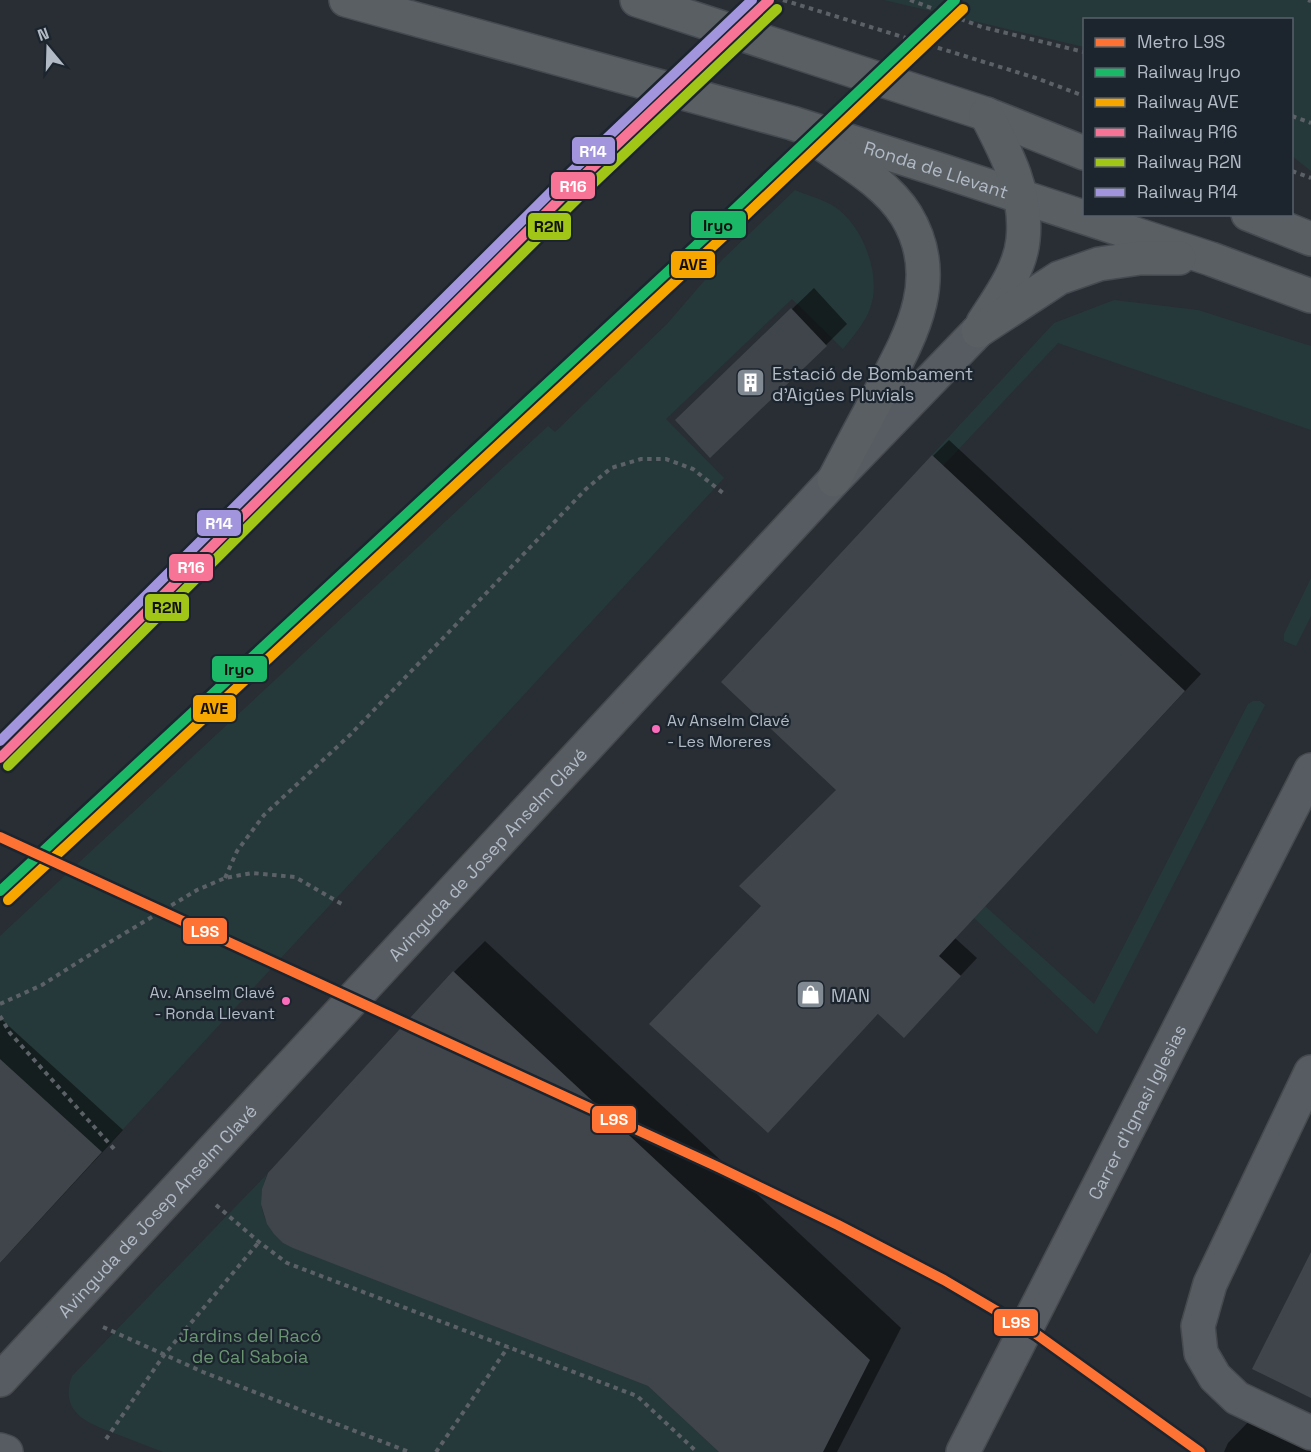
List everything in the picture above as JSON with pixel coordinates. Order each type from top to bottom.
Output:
[{"type":"main road","name":"Ronda de Llevant","points":[[346,0],[792,123],[1211,259],[1311,296]]},
{"type":"main road","points":[[637,0],[986,114],[1083,153]]},
{"type":"main road","points":[[978,331],[1006,287],[1023,241],[1022,197],[1007,154],[986,114]]},
{"type":"main road","points":[[792,123],[874,181],[894,200],[906,215],[917,241],[923,269],[923,291],[918,315],[906,344],[834,480]]},
{"type":"main road","points":[[1253,216],[1311,239]]},
{"type":"main road","points":[[978,331],[1059,278],[1099,264],[1140,258],[1211,259]]},
{"type":"street","name":"Avinguda de Josep Anselm Clavé","points":[[0,1380],[834,480],[978,331]]},
{"type":"street","name":"Carrer d'Ignasi Iglesias","points":[[963,1452],[1311,770]]},
{"type":"street","points":[[1311,1072],[1210,1284],[1198,1326],[1201,1353],[1215,1377],[1237,1398],[1311,1433]]},
{"type":"street","points":[[0,1450],[6,1452]]},
{"type":"path","points":[[783,0],[1036,78],[1083,96]]},
{"type":"path","points":[[910,0],[982,27],[1083,52]]},
{"type":"path","points":[[1293,116],[1311,123]]},
{"type":"path","points":[[1293,171],[1311,178]]},
{"type":"path","points":[[225,878],[237,851],[264,815],[351,734],[586,489],[610,468],[641,459],[666,459],[693,469],[723,493]]},
{"type":"path","points":[[0,1004],[42,985],[197,890],[225,878],[252,873],[295,877],[342,904]]},
{"type":"path","points":[[0,1016],[10,1032],[115,1150]]},
{"type":"path","points":[[215,1205],[287,1263],[637,1396],[697,1452]]},
{"type":"path","points":[[106,1440],[164,1355],[259,1242]]},
{"type":"path","points":[[102,1327],[164,1355],[409,1452]]},
{"type":"path","points":[[436,1452],[508,1347]]},
{"type":"green space","points":[[884,0],[1311,0],[1311,171],[1293,157],[1293,18],[1083,18],[1083,47]]},
{"type":"green space","points":[[795,190],[826,202],[841,211],[859,233],[870,261],[874,289],[870,309],[860,327],[843,349],[792,299],[666,419],[724,478],[102,1152],[0,1059],[0,936],[548,426],[555,432],[667,324],[722,260]]},
{"type":"green space","points":[[1114,300],[1198,310],[1311,346],[1311,430],[1058,343],[943,466],[932,455],[1054,323]]},
{"type":"green space","points":[[1311,578],[1311,616],[1296,646],[1284,641],[1284,634]]},
{"type":"green space","points":[[1260,701],[1265,705],[1097,1034],[974,918],[985,906],[1094,1004],[1248,704]]},
{"type":"green space","name":"Jardins del Racó de Cal Saboia","points":[[267,1174],[261,1203],[265,1219],[283,1243],[648,1386],[719,1452],[163,1452],[97,1426],[79,1416],[69,1400],[72,1376]]},
{"type":"building","name":"Estació de Bombament d'Aigües Pluvials","points":[[791,308],[827,346],[710,458],[675,420]]},
{"type":"building","points":[[932,455],[1185,691],[939,956],[961,976],[904,1038],[878,1014],[768,1133],[649,1024],[761,906],[739,886],[836,790],[721,682]]},
{"type":"building","points":[[453,971],[870,1360],[823,1452],[719,1452],[648,1386],[293,1248],[283,1243],[274,1234],[267,1224],[261,1204],[262,1189],[268,1173]]},
{"type":"building","points":[[0,1059],[102,1152],[0,1263]]},
{"type":"building","points":[[1311,1252],[1311,1398],[1252,1369]]},
{"type":"metro line","name":"L9S","points":[[0,837],[718,1167],[838,1225],[944,1280],[1036,1334],[1200,1452]]},
{"type":"rail line","name":"R14","points":[[0,741],[568,175],[752,0]]},
{"type":"rail line","name":"R16","points":[[0,758],[576,183],[769,0]]},
{"type":"rail line","name":"Iryo","points":[[0,891],[717,226],[955,0]]},
{"type":"rail line","name":"R2N","points":[[8,766],[584,192],[777,9]]},
{"type":"rail line","name":"AVE","points":[[8,900],[725,235],[963,9]]},
{"type":"place","name":"Estació de Bombament d'Aigües Pluvials","points":[[751,383]]},
{"type":"place","name":"Av Anselm Clavé - Les Moreres","points":[[656,729]]},
{"type":"place","name":"MAN","points":[[810,995]]},
{"type":"place","name":"Av. Anselm Clavé - Ronda Llevant","points":[[286,1001]]}]
